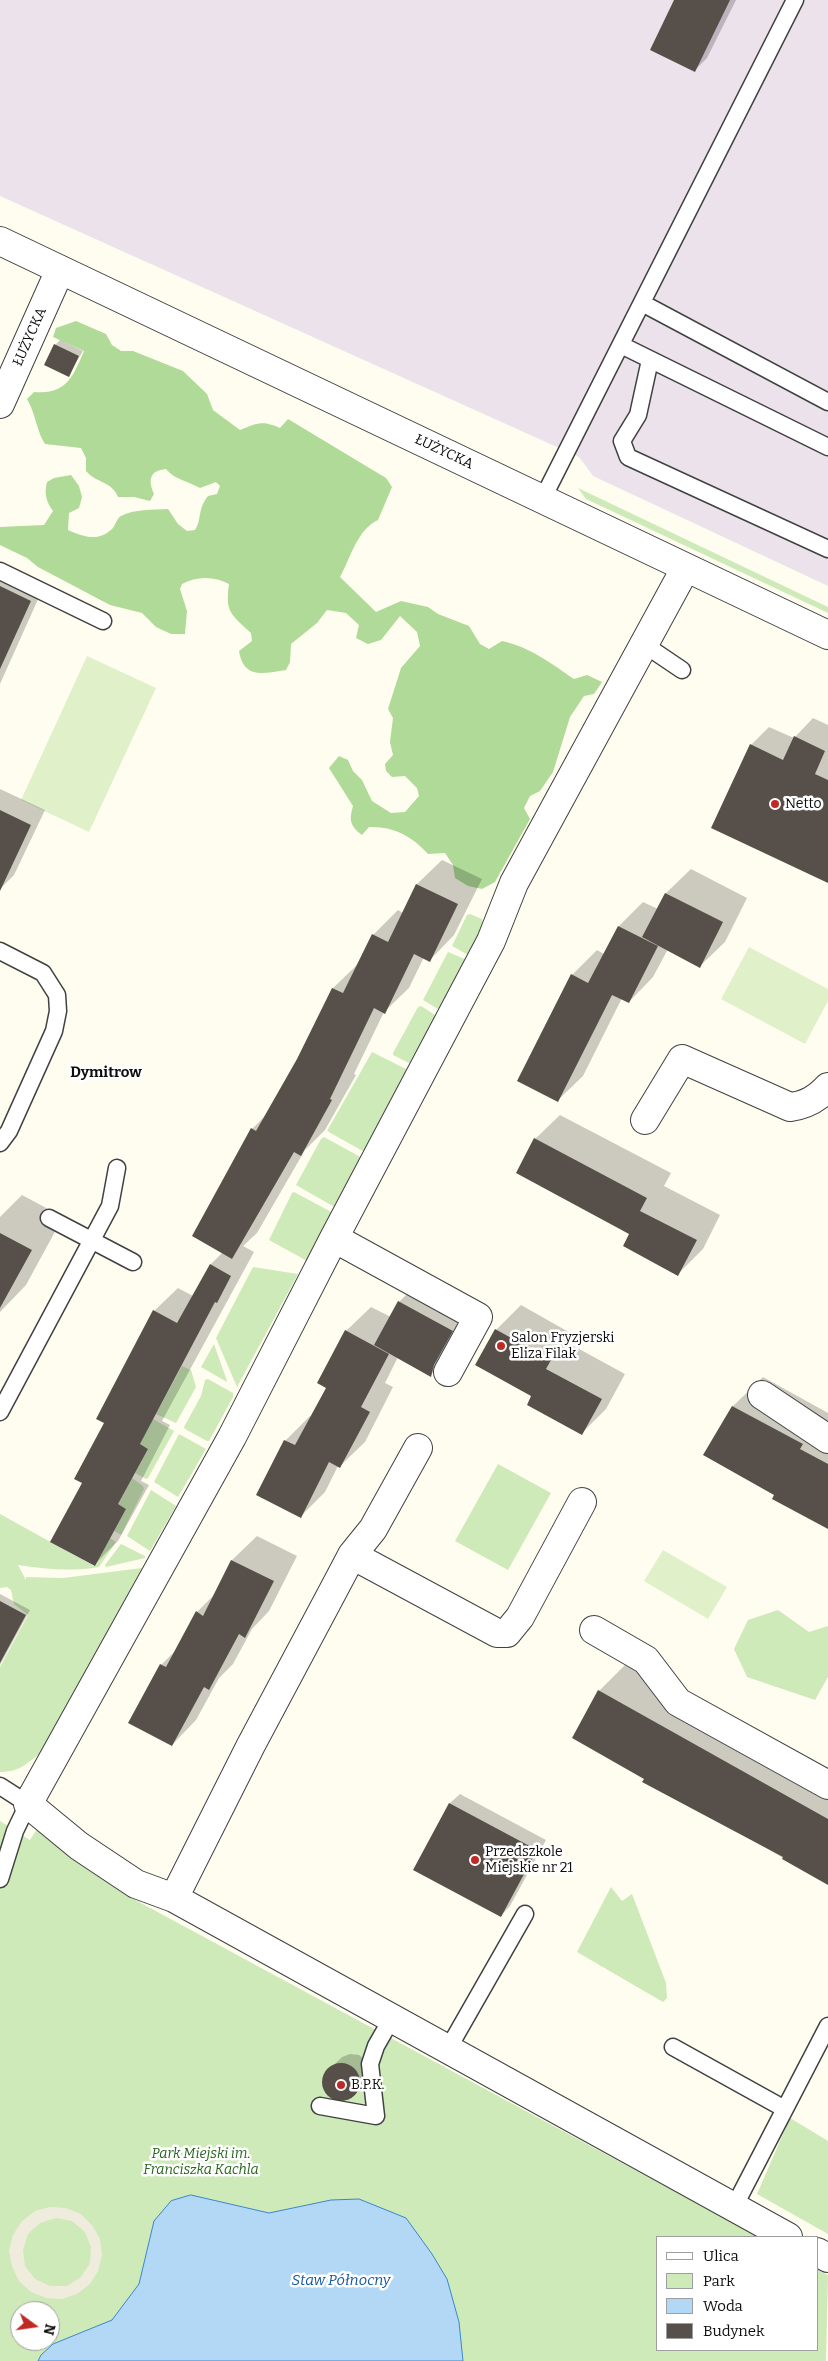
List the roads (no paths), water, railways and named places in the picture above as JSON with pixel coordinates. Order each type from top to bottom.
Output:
[{"type":"street","name":"ŁUŻYCKA","points":[[0,241],[828,635]]},
{"type":"street","name":"ŁUŻYCKA","points":[[0,404],[60,270]]},
{"type":"street","points":[[685,568],[514,884],[491,941],[334,1238],[194,1509],[28,1804],[79,1846],[136,1884],[174,1898],[786,2236]]},
{"type":"street","points":[[645,1120],[682,1059],[790,1107],[802,1106],[818,1098],[828,1087]]},
{"type":"street","points":[[334,1238],[478,1316],[448,1372]]},
{"type":"street","points":[[762,1395],[828,1439]]},
{"type":"street","points":[[174,1898],[251,1745],[352,1555],[373,1529],[418,1448]]},
{"type":"street","points":[[352,1555],[497,1634],[506,1633],[520,1617],[582,1502]]},
{"type":"street","points":[[594,1630],[646,1660],[678,1702],[828,1785]]},
{"type":"lane","points":[[543,498],[795,0]]},
{"type":"lane","points":[[642,303],[828,402]]},
{"type":"lane","points":[[621,345],[828,447]]},
{"type":"lane","points":[[650,360],[638,414],[622,442],[628,457],[828,549]]},
{"type":"lane","points":[[0,571],[102,621]]},
{"type":"lane","points":[[645,645],[682,670]]},
{"type":"lane","points":[[0,951],[43,973],[57,995],[58,1011],[54,1030],[13,1122],[0,1143]]},
{"type":"lane","points":[[0,1412],[110,1206],[117,1168]]},
{"type":"lane","points":[[49,1218],[134,1262]]},
{"type":"lane","points":[[0,1786],[28,1804],[15,1831],[0,1879]]},
{"type":"lane","points":[[448,2049],[525,1914]]},
{"type":"lane","points":[[320,2106],[376,2116],[370,2064],[376,2046],[392,2018]]},
{"type":"lane","points":[[733,2208],[828,2026]]},
{"type":"lane","points":[[673,2047],[784,2108]]},
{"type":"water","name":"Staw Północny","points":[[191,2195],[269,2213],[331,2200],[359,2199],[406,2218],[447,2279],[459,2322],[463,2361],[38,2361],[45,2351],[60,2351],[60,2341],[112,2320],[139,2284],[154,2221],[171,2201]]},
{"type":"place","name":"Netto","points":[[775,804]]},
{"type":"place","name":"Salon Fryzjerski Eliza Filak","points":[[501,1346]]},
{"type":"place","name":"Przedszkole Miejskie nr 21","points":[[475,1860]]},
{"type":"place","name":"B.P.K.","points":[[341,2085]]},
{"type":"district","name":"Dymitrow","points":[[106,1073]]},
{"type":"park label","name":"Park Miejski im. Franciszka Kachla","points":[[201,2162]]}]
